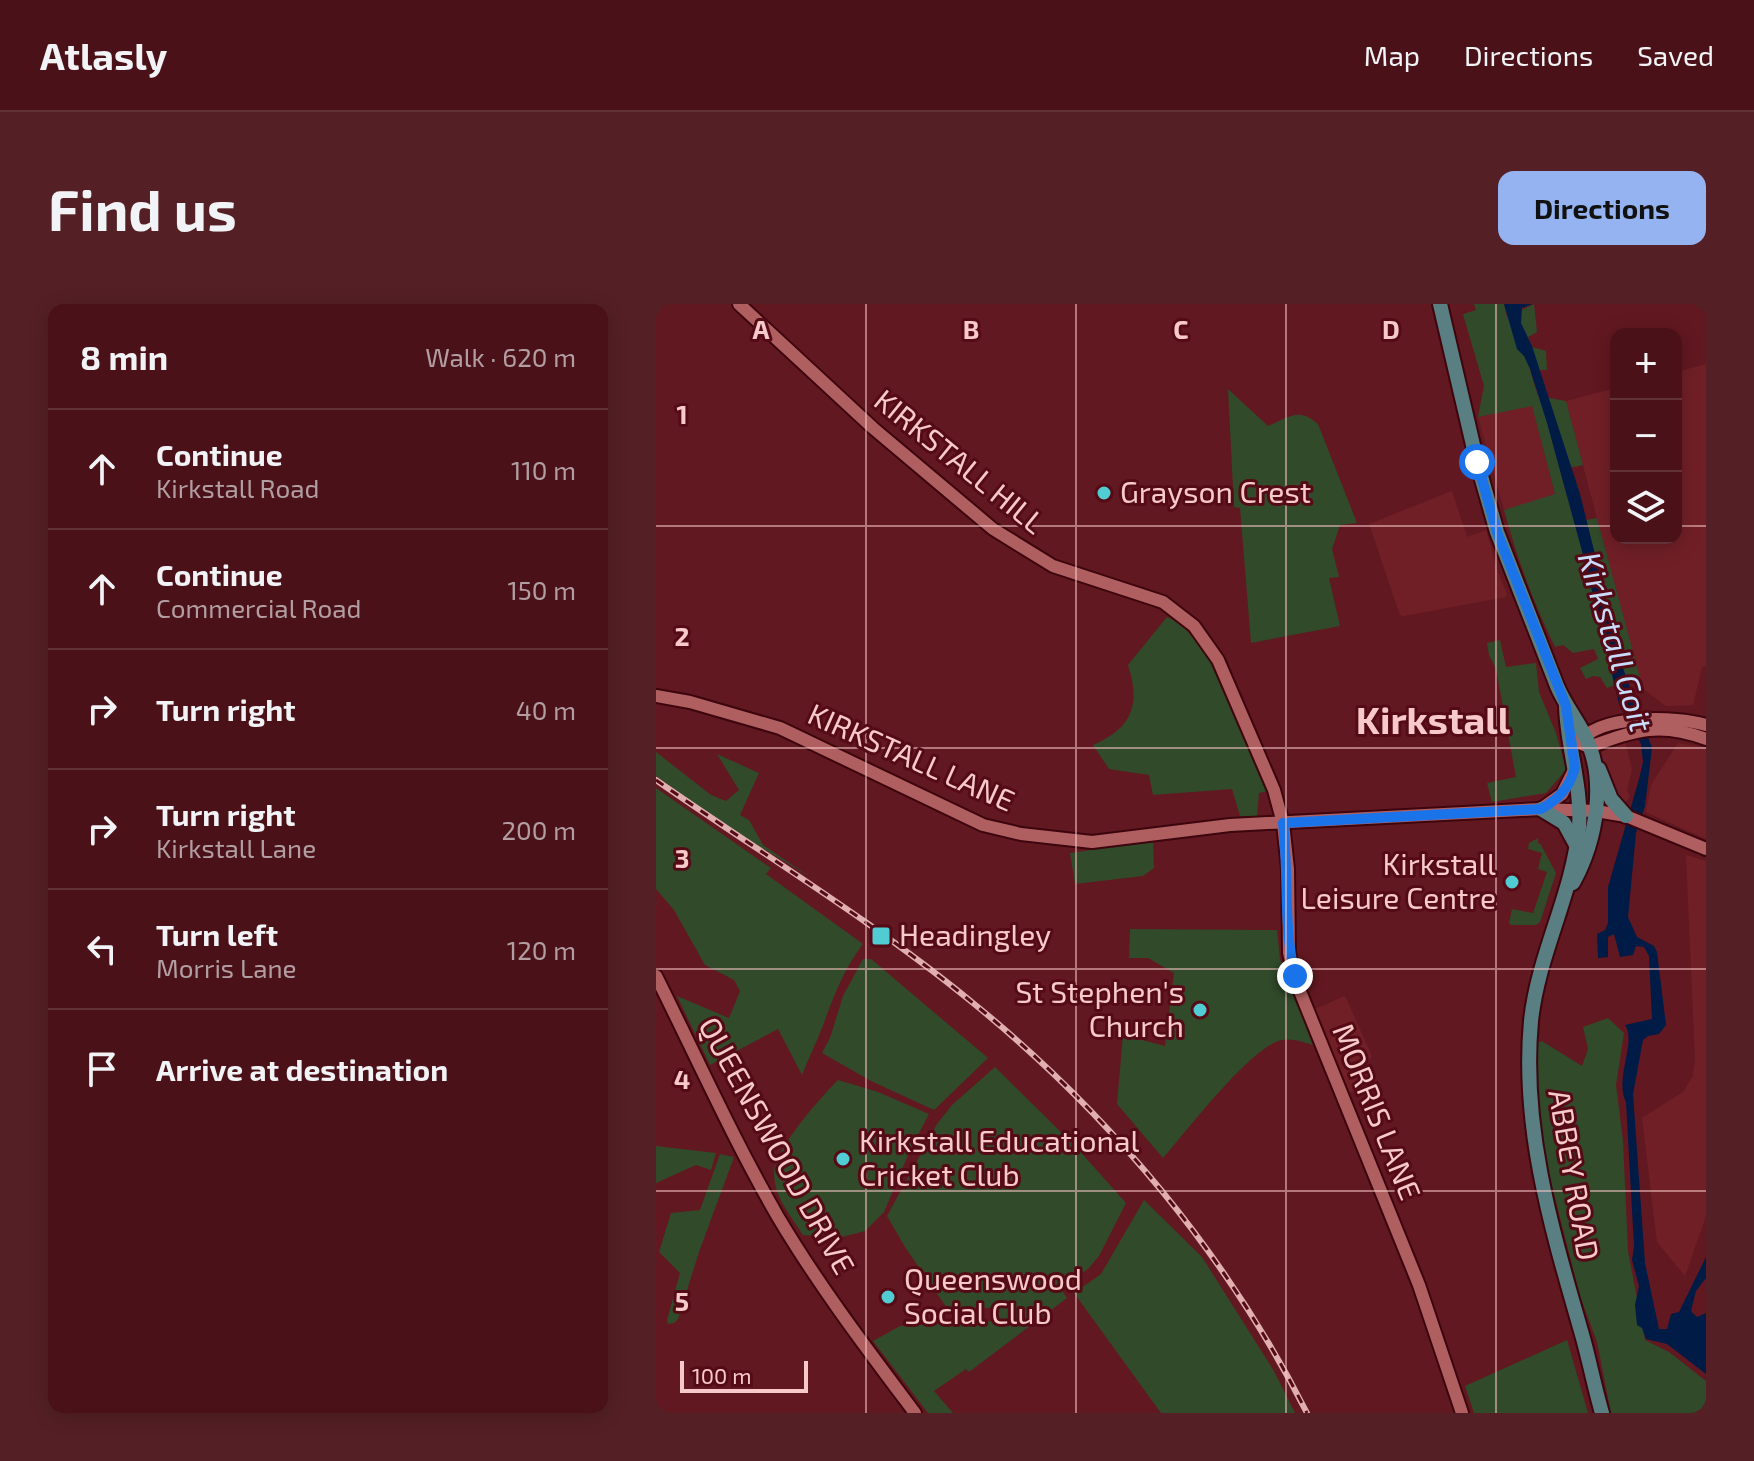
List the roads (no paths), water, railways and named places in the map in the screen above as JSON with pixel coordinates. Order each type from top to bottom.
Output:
[{"type":"main road","points":[[1440,304],[1497,532],[1567,714],[1588,746],[1611,799],[1626,816]]},
{"type":"main road","name":"ABBEY ROAD","points":[[1567,714],[1579,810],[1576,845],[1564,897],[1543,963],[1531,1021],[1530,1113],[1551,1226],[1602,1413]]},
{"type":"main road","name":"ABBEY ROAD","points":[[1564,897],[1585,861],[1591,841],[1596,808],[1588,746]]},
{"type":"main road","points":[[1541,809],[1564,823],[1576,845]]},
{"type":"street","name":"KIRKSTALL HILL","points":[[739,304],[873,428],[993,529],[1053,566],[1163,602],[1194,626],[1218,660],[1274,790],[1283,823]]},
{"type":"street","name":"KIRKSTALL LANE","points":[[656,696],[690,702],[780,728],[857,763],[957,815],[1013,833],[1092,842],[1230,825],[1596,808],[1626,816],[1706,849]]},
{"type":"street","points":[[1567,714],[1600,727],[1685,720],[1706,725]]},
{"type":"street","points":[[1648,724],[1706,739]]},
{"type":"street","points":[[1541,809],[1562,794],[1574,764],[1600,727]]},
{"type":"street","points":[[1588,746],[1628,727]]},
{"type":"street","points":[[1591,841],[1607,821],[1626,816]]},
{"type":"street","name":"MORRIS LANE","points":[[1283,823],[1288,869],[1289,953],[1295,979],[1419,1285],[1462,1413]]},
{"type":"street","name":"QUEENSWOOD DRIVE","points":[[656,976],[778,1216],[844,1320],[915,1413]]},
{"type":"water","name":"Kirkstall Goit","points":[[1504,304],[1533,304],[1522,308],[1521,323],[1532,346],[1580,494],[1624,671],[1652,748],[1645,806],[1636,833],[1628,917],[1637,937],[1654,946],[1657,952],[1666,1025],[1659,1034],[1643,1040],[1633,1094],[1645,1263],[1659,1329],[1667,1329],[1671,1314],[1679,1312],[1706,1257],[1706,1278],[1696,1291],[1691,1311],[1697,1317],[1706,1313],[1706,1374],[1667,1344],[1646,1339],[1642,1328],[1637,1325],[1635,1305],[1639,1286],[1632,1260],[1634,1246],[1626,1102],[1622,1083],[1629,1041],[1625,1025],[1652,1019],[1649,956],[1644,947],[1636,946],[1633,955],[1620,957],[1614,934],[1608,937],[1608,957],[1598,958],[1597,934],[1605,930],[1608,923],[1608,887],[1643,762],[1641,744],[1619,704],[1547,423],[1530,369],[1517,349]]},
{"type":"railway","points":[[656,780],[857,916],[935,973],[1023,1046],[1072,1092],[1118,1140],[1202,1243],[1240,1298],[1307,1413]]},
{"type":"place","name":"Grayson Crest","points":[[1104,493]]},
{"type":"place","name":"Kirkstall Leisure Centre","points":[[1512,882]]},
{"type":"place","name":"Headingley","points":[[881,936]]},
{"type":"place","name":"St Stephen's Church","points":[[1200,1010]]},
{"type":"place","name":"Kirkstall Educational Cricket Club","points":[[843,1159]]},
{"type":"place","name":"Queenswood Social Club","points":[[888,1297]]},
{"type":"district","name":"Kirkstall","points":[[1433,721]]}]
